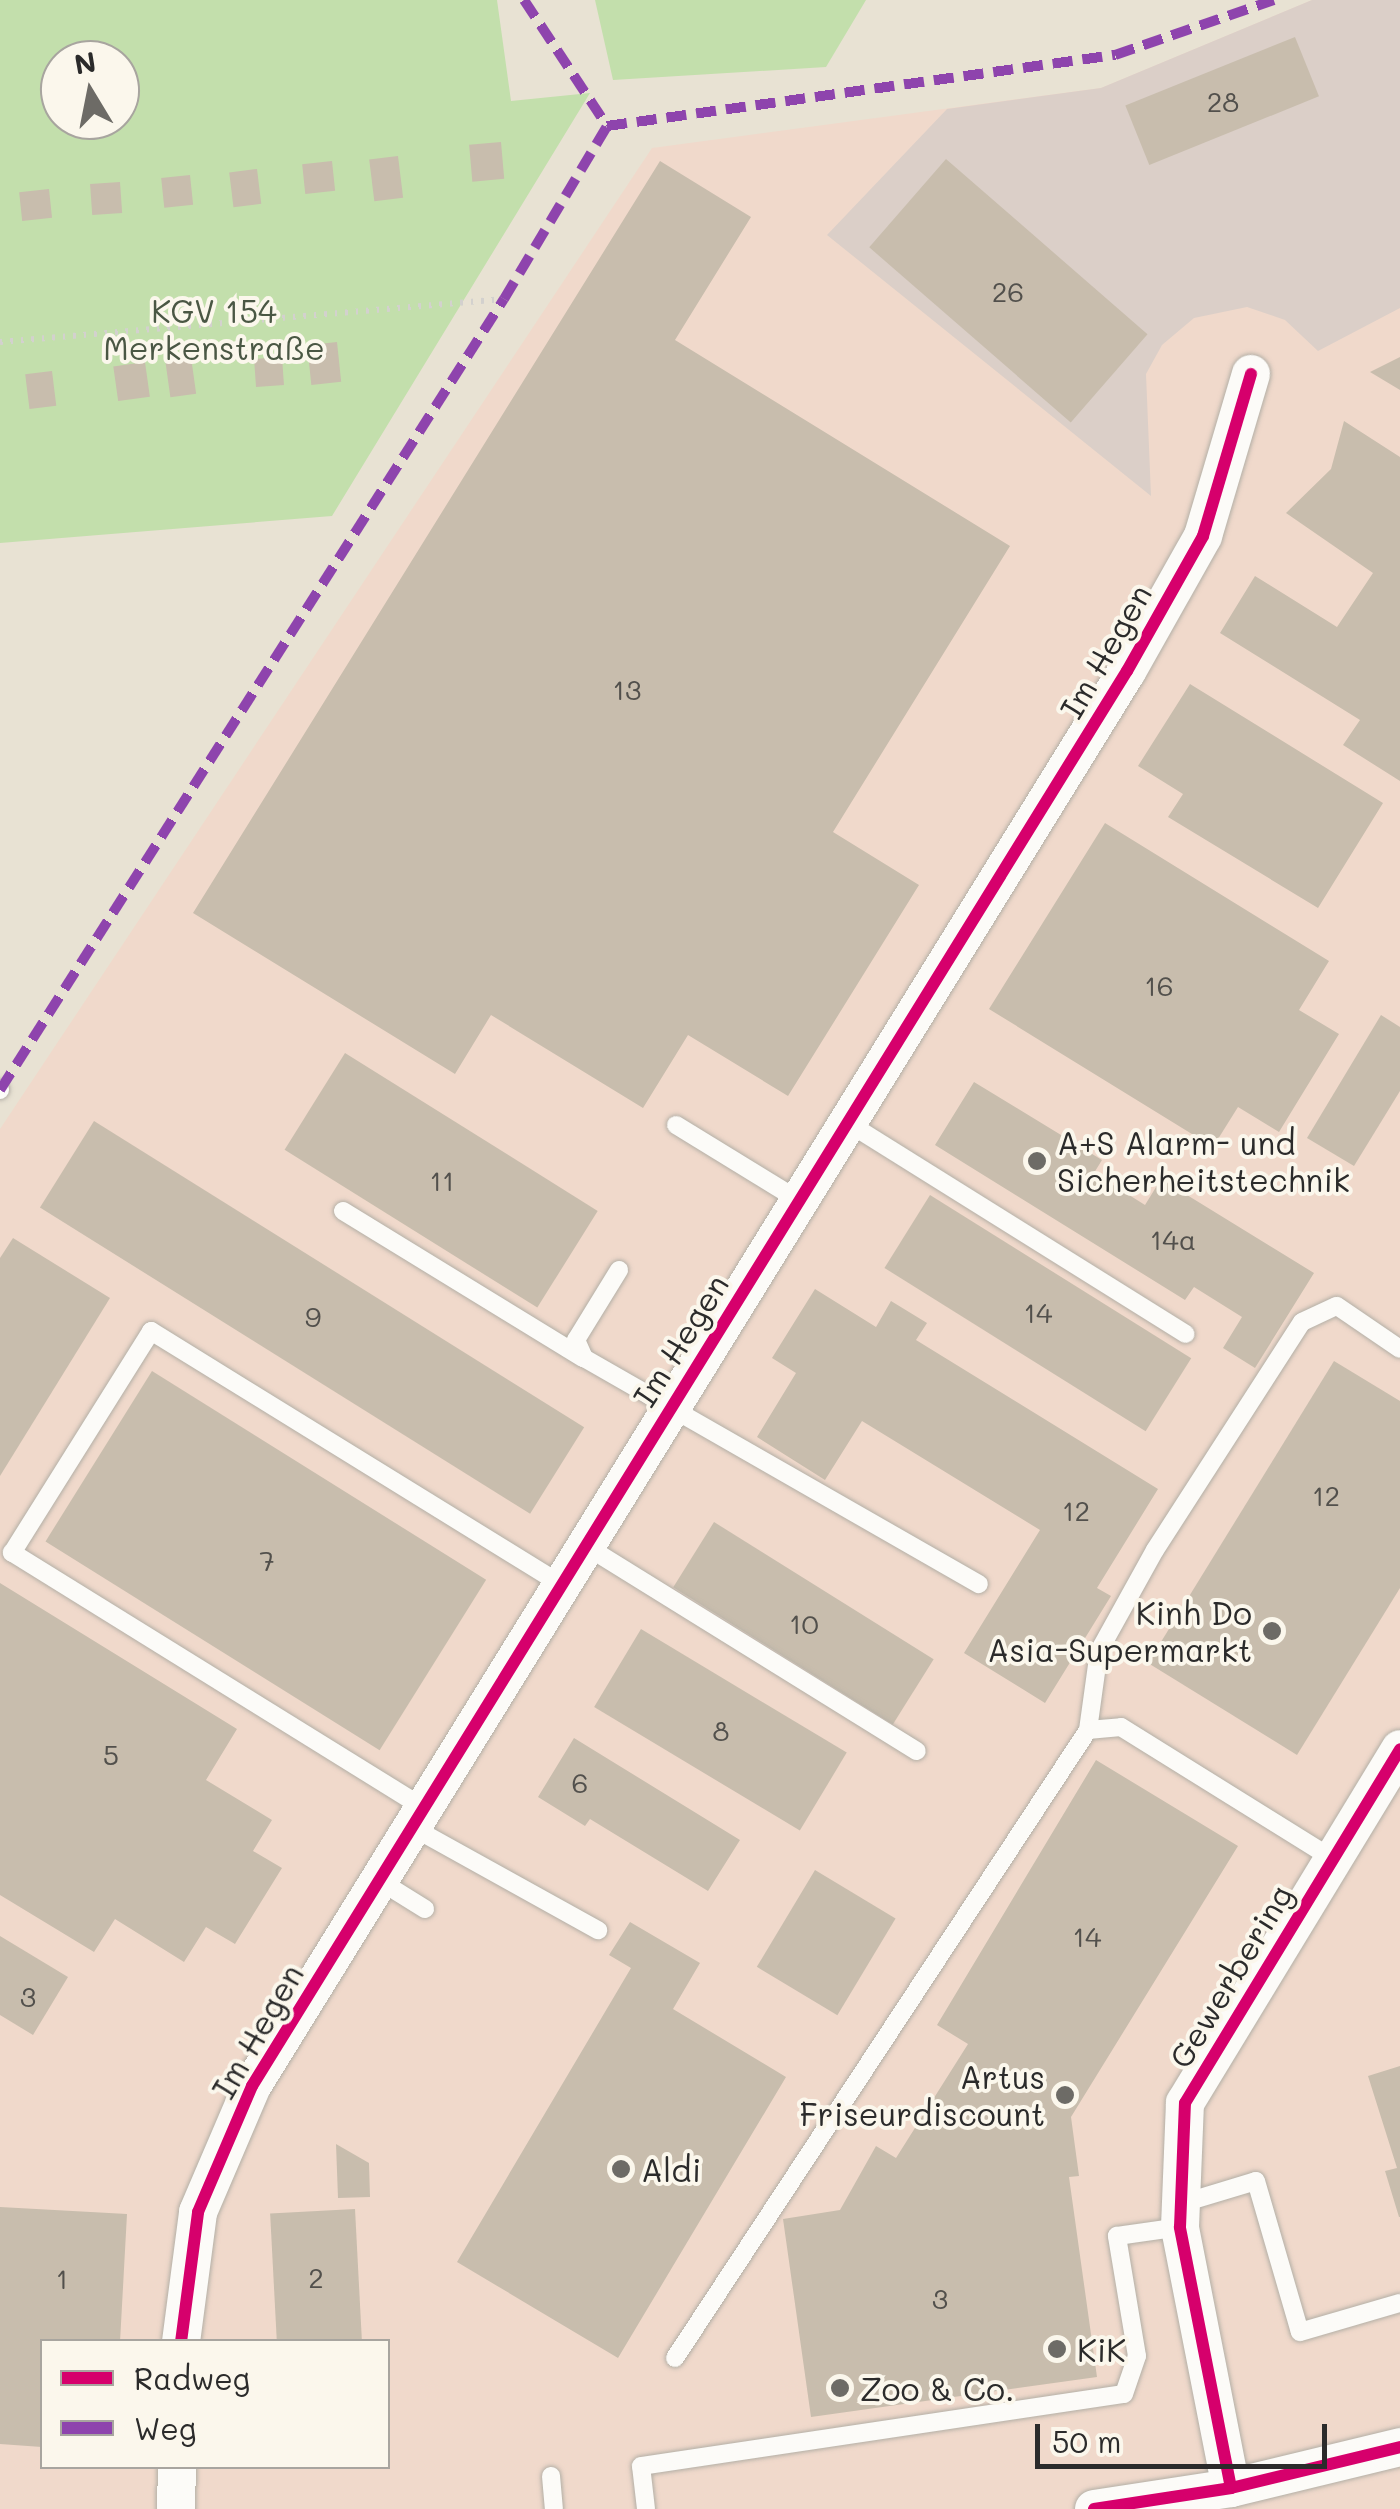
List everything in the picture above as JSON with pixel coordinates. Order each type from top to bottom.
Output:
[{"type":"street","name":"Im Hegen","points":[[182,2339],[198,2212],[244,2104],[669,1409],[1128,672],[1203,536],[1251,374]]},
{"type":"street","name":"Gewerbering","points":[[1231,2488],[1180,2215],[1185,2102],[1400,1749]]},
{"type":"street","points":[[1094,2509],[1163,2504],[1400,2447]]},
{"type":"street","points":[[176,2509],[177,2469]]},
{"type":"lane","points":[[848,1123],[1186,1334]]},
{"type":"lane","points":[[676,1126],[800,1201]]},
{"type":"lane","points":[[343,1211],[669,1409],[979,1584]]},
{"type":"lane","points":[[584,1358],[576,1340],[619,1270]]},
{"type":"lane","points":[[676,2358],[1088,1730],[1099,1651],[1155,1550],[1302,1322],[1338,1306],[1400,1349]]},
{"type":"lane","points":[[562,1585],[150,1331],[12,1553],[418,1818],[598,1930]]},
{"type":"lane","points":[[586,1546],[917,1751]]},
{"type":"lane","points":[[1088,1730],[1121,1727],[1333,1859]]},
{"type":"lane","points":[[380,1881],[425,1909]]},
{"type":"lane","points":[[646,2509],[642,2466],[1124,2394],[1137,2356],[1117,2236],[1180,2215],[1256,2182],[1300,2332],[1400,2303]]},
{"type":"lane","points":[[551,2476],[554,2509]]},
{"type":"path","points":[[0,342],[504,299]]},
{"type":"shaded area","points":[[1312,0],[1400,0],[1400,2509],[0,2509],[0,1129],[652,148],[1101,88]]},
{"type":"shaded area","points":[[1312,0],[1400,0],[1400,308],[1318,351],[1285,320],[1247,307],[1194,318],[1162,345],[1146,374],[1151,496],[827,235],[947,109],[1101,88]]},
{"type":"green space","name":"KGV 154 Merkenstraße","points":[[0,0],[497,0],[511,101],[590,93],[332,516],[0,543]]},
{"type":"green space","points":[[595,0],[866,0],[826,67],[613,80]]},
{"type":"building","points":[[1295,37],[1319,96],[1149,165],[1125,106]]},
{"type":"building","points":[[501,142],[504,179],[472,182],[469,145]]},
{"type":"building","points":[[398,156],[403,198],[374,201],[369,160]]},
{"type":"building","points":[[946,159],[1148,334],[1071,422],[869,247]]},
{"type":"building","points":[[332,161],[335,191],[305,194],[302,164]]},
{"type":"building","points":[[660,161],[751,217],[675,340],[1010,546],[833,832],[919,885],[788,1096],[688,1035],[643,1108],[491,1015],[455,1074],[193,913]]},
{"type":"building","points":[[257,169],[261,204],[233,207],[229,172]]},
{"type":"building","points":[[190,175],[193,205],[164,208],[161,178]]},
{"type":"building","points":[[120,182],[122,213],[92,215],[90,184]]},
{"type":"building","points":[[49,189],[52,218],[22,221],[19,192]]},
{"type":"building","points":[[337,342],[341,382],[311,385],[307,345]]},
{"type":"building","points":[[191,357],[196,394],[170,397],[165,361]]},
{"type":"building","points":[[282,357],[284,385],[256,387],[254,359]]},
{"type":"building","points":[[1400,357],[1400,390],[1370,372]]},
{"type":"building","points":[[145,362],[150,397],[118,401],[113,366]]},
{"type":"building","points":[[52,371],[56,406],[29,409],[25,374]]},
{"type":"building","points":[[1344,421],[1400,457],[1400,781],[1343,745],[1360,720],[1220,633],[1255,576],[1337,627],[1373,573],[1286,513],[1331,469]]},
{"type":"building","points":[[1190,684],[1383,803],[1318,908],[1168,817],[1183,794],[1138,766]]},
{"type":"building","points":[[1105,823],[1329,961],[1299,1010],[1339,1034],[1279,1132],[1238,1107],[1213,1147],[989,1009]]},
{"type":"building","points":[[1381,1015],[1400,1027],[1400,1091],[1354,1166],[1307,1138]]},
{"type":"building","points":[[345,1053],[598,1211],[537,1308],[285,1150]]},
{"type":"building","points":[[974,1082],[1102,1160],[1094,1173],[1145,1205],[1161,1179],[1314,1273],[1255,1368],[1223,1348],[1242,1317],[1194,1287],[1185,1300],[935,1145]]},
{"type":"building","points":[[94,1121],[584,1427],[530,1514],[40,1208]]},
{"type":"building","points":[[930,1195],[1191,1358],[1146,1431],[884,1268]]},
{"type":"building","points":[[13,1238],[110,1298],[0,1476],[0,1258]]},
{"type":"building","points":[[815,1289],[876,1327],[891,1301],[927,1323],[916,1340],[1158,1489],[1097,1588],[1111,1596],[1045,1703],[964,1653],[1040,1530],[862,1421],[825,1480],[757,1437],[796,1373],[772,1358]]},
{"type":"building","points":[[1334,1361],[1400,1401],[1400,1588],[1297,1755],[1148,1663]]},
{"type":"building","points":[[152,1371],[486,1580],[380,1750],[45,1541]]},
{"type":"building","points":[[714,1522],[934,1659],[893,1725],[673,1587]]},
{"type":"building","points":[[0,1583],[237,1729],[206,1780],[272,1820],[253,1851],[282,1868],[235,1944],[206,1927],[184,1962],[115,1919],[94,1952],[0,1895]]},
{"type":"building","points":[[641,1629],[847,1753],[800,1831],[594,1707]]},
{"type":"building","points":[[574,1738],[740,1840],[708,1891],[590,1819],[585,1826],[538,1797]]},
{"type":"building","points":[[1096,1760],[1238,1846],[1071,2117],[1079,2176],[1069,2177],[1097,2377],[811,2417],[783,2219],[840,2210],[876,2146],[896,2158],[968,2044],[937,2025]]},
{"type":"building","points":[[815,1870],[896,1918],[837,2015],[757,1967]]},
{"type":"building","name":"Aldi","points":[[630,1922],[700,1963],[673,2009],[786,2077],[618,2358],[457,2262],[631,1968],[609,1955]]},
{"type":"building","points":[[0,1936],[68,1977],[33,2035],[0,2015]]},
{"type":"building","points":[[1400,2066],[1399,2217],[1385,2171],[1397,2168],[1368,2076]]},
{"type":"building","points":[[336,2144],[369,2163],[370,2197],[338,2198]]},
{"type":"building","points":[[0,2207],[127,2214],[120,2339],[40,2339],[40,2447],[0,2444]]},
{"type":"building","points":[[355,2209],[362,2339],[277,2339],[270,2213]]},
{"type":"marked path","points":[[524,0],[607,126]]},
{"type":"marked path","points":[[0,1090],[504,299],[607,126],[1115,55],[1274,0]]},
{"type":"cycle path","points":[[181,2339],[198,2212],[252,2086],[1127,671],[1203,536],[1251,374]]},
{"type":"cycle path","points":[[1231,2488],[1180,2227],[1185,2103],[1400,1749]]},
{"type":"cycle path","points":[[1094,2509],[1231,2488],[1400,2447]]},
{"type":"place","name":"A+S Alarm- und Sicherheitstechnik","points":[[1037,1161]]},
{"type":"place","name":"Kinh Do Asia-Supermarkt","points":[[1272,1631]]},
{"type":"place","name":"Artus Friseurdiscount","points":[[1065,2095]]},
{"type":"place","name":"Aldi","points":[[621,2169]]},
{"type":"place","name":"KiK","points":[[1057,2349]]},
{"type":"place","name":"Zoo & Co.","points":[[840,2388]]}]
